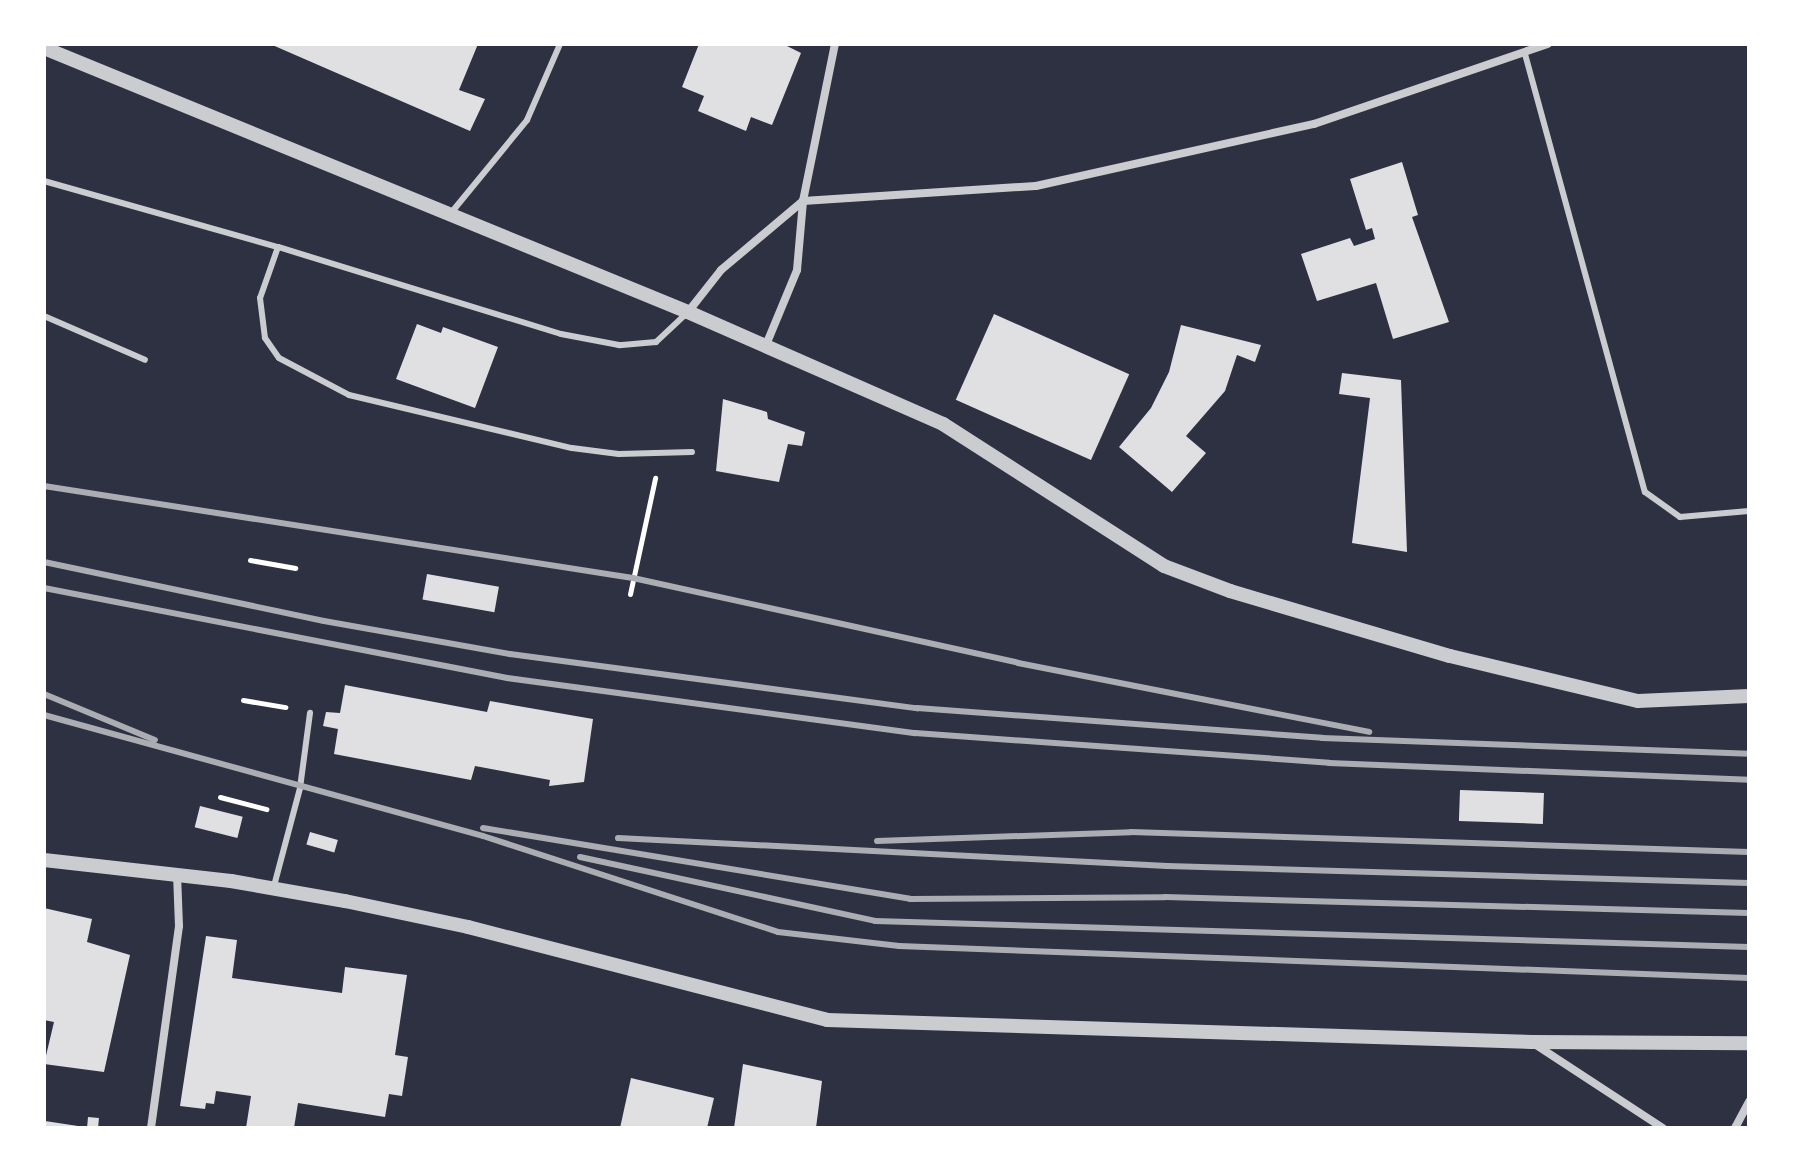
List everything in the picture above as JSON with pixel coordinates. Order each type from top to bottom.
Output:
[{"type":"street","points":[[766,345],[797,270],[803,201],[835,44]]},
{"type":"street","points":[[688,312],[721,270],[803,201],[1036,186],[1314,124],[1548,44]]},
{"type":"street","points":[[44,48],[688,312],[943,424],[1164,566],[1230,591],[1450,656],[1638,701],[1749,696]]},
{"type":"street","points":[[44,860],[273,889],[468,927],[827,1020],[1532,1042],[1749,1043]]},
{"type":"street","points":[[151,1128],[179,926],[177,875]]},
{"type":"street","points":[[1532,1042],[1663,1128]]},
{"type":"street","points":[[1735,1128],[1749,1102]]},
{"type":"lane","points":[[451,213],[527,120],[560,44]]},
{"type":"lane","points":[[1525,54],[1645,492],[1680,517],[1749,511]]},
{"type":"lane","points":[[44,181],[278,247],[561,334],[619,345],[656,342],[688,312]]},
{"type":"lane","points":[[278,247],[260,298],[260,317],[265,338],[279,358],[302,374],[349,395],[418,414],[572,448],[659,455],[692,452]]},
{"type":"lane","points":[[44,316],[145,360]]},
{"type":"lane","points":[[273,889],[300,788],[310,713]]},
{"type":"path","points":[[630,594],[659,455]]},
{"type":"path","points":[[250,560],[295,568]]},
{"type":"path","points":[[243,700],[290,708]]},
{"type":"path","points":[[220,797],[267,809]]},
{"type":"building","points":[[270,44],[478,44],[459,90],[485,99],[470,131]]},
{"type":"building","points":[[699,44],[783,44],[801,53],[772,125],[751,117],[746,131],[698,111],[704,96],[682,87]]},
{"type":"building","points":[[1402,162],[1418,215],[1412,217],[1449,322],[1393,339],[1376,283],[1317,301],[1301,254],[1350,238],[1354,246],[1375,239],[1372,228],[1366,230],[1350,179]]},
{"type":"building","points":[[994,314],[1129,374],[1091,460],[956,400]]},
{"type":"building","points":[[417,324],[441,333],[443,327],[498,347],[475,408],[396,379]]},
{"type":"building","points":[[1181,325],[1261,345],[1255,362],[1237,355],[1225,391],[1186,436],[1206,453],[1172,492],[1119,447],[1151,408],[1169,372]]},
{"type":"building","points":[[1342,373],[1401,380],[1407,552],[1352,543],[1370,398],[1339,394]]},
{"type":"building","points":[[723,399],[767,412],[768,419],[805,432],[802,446],[788,444],[779,482],[716,471]]},
{"type":"building","points":[[427,574],[499,587],[494,612],[422,600]]},
{"type":"building","points":[[345,685],[487,712],[490,701],[593,719],[584,782],[549,786],[550,780],[475,766],[471,780],[334,754],[338,729],[323,726],[326,712],[340,713]]},
{"type":"building","points":[[1460,790],[1544,793],[1543,824],[1459,821]]},
{"type":"building","points":[[200,806],[243,817],[237,838],[195,827]]},
{"type":"building","points":[[310,832],[338,840],[334,852],[306,844]]},
{"type":"building","points":[[44,908],[92,919],[87,942],[130,955],[104,1072],[44,1064],[54,1022],[44,1020]]},
{"type":"building","points":[[206,936],[237,940],[232,978],[342,993],[345,967],[407,975],[395,1055],[408,1057],[402,1096],[389,1094],[385,1117],[298,1103],[294,1128],[246,1128],[251,1096],[216,1091],[214,1104],[206,1103],[205,1109],[180,1106]]},
{"type":"building","points":[[743,1064],[822,1081],[816,1128],[734,1128]]},
{"type":"building","points":[[631,1078],[714,1098],[707,1128],[620,1128]]},
{"type":"building","points":[[88,1117],[99,1118],[98,1128],[87,1128]]},
{"type":"building","points":[[45,1121],[78,1126],[44,1128]]},
{"type":"railway","points":[[44,486],[633,578],[1018,663],[1369,732]]},
{"type":"railway","points":[[44,562],[324,621],[510,654],[917,708],[1322,738],[1749,754]]},
{"type":"railway","points":[[44,588],[507,678],[915,733],[1329,763],[1749,780]]},
{"type":"railway","points":[[44,694],[155,740]]},
{"type":"railway","points":[[44,715],[483,836],[778,932],[899,946],[1749,978]]},
{"type":"railway","points":[[483,828],[910,899],[1165,897],[1749,913]]},
{"type":"railway","points":[[877,841],[1131,832],[1749,852]]},
{"type":"railway","points":[[618,838],[1167,866],[1749,883]]},
{"type":"railway","points":[[580,857],[875,921],[1749,947]]}]
